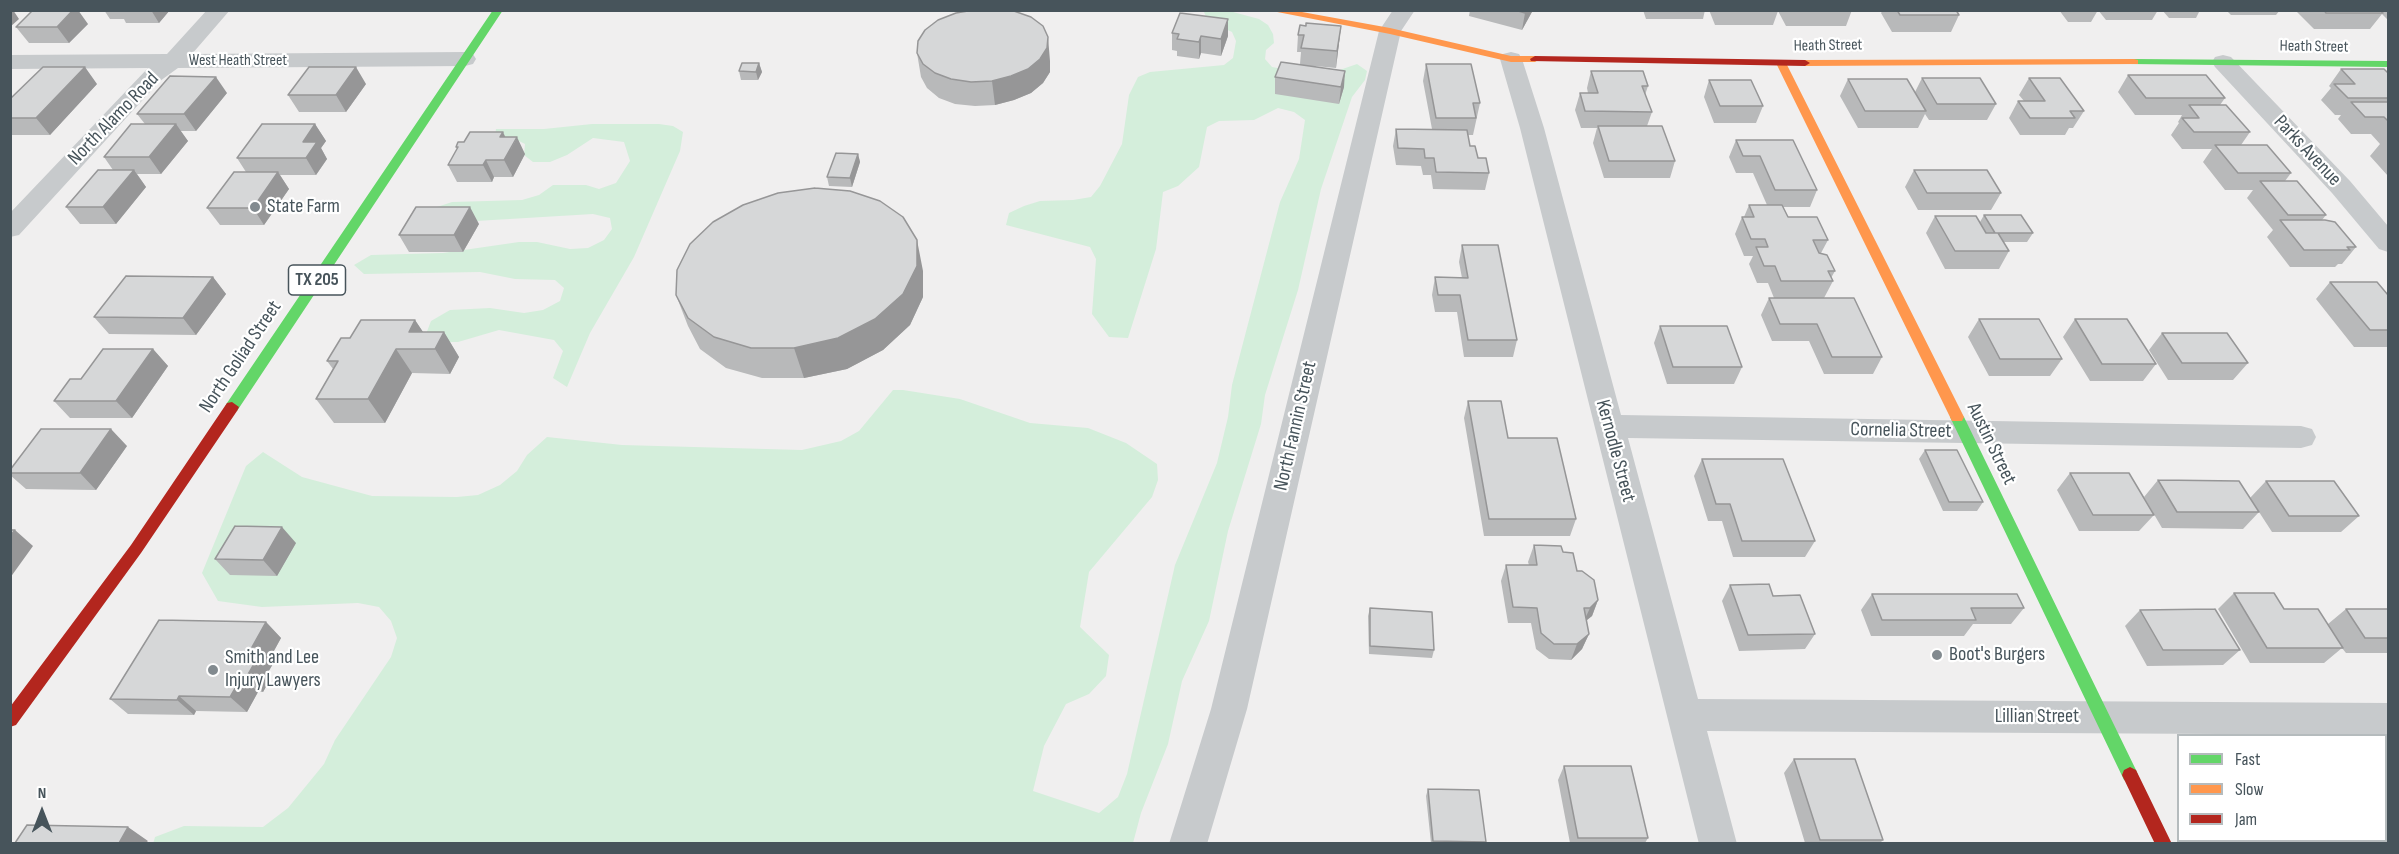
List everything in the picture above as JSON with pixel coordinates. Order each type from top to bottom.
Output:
[{"type":"street","name":"North Alamo Road","points":[[10,229],[152,76],[173,61],[219,10]]},
{"type":"street","name":"North Goliad Street","points":[[10,720],[136,549],[498,10]]},
{"type":"street","name":"Heath Street","points":[[1272,10],[1397,21],[1511,59],[1781,63],[2000,61],[2388,64]]},
{"type":"street","name":"North Fannin Street","points":[[1188,843],[1229,709],[1397,21]]},
{"type":"street","name":"West Heath Street","points":[[10,62],[465,59]]},
{"type":"street","name":"Kernodle Street","points":[[1511,59],[1532,128],[1718,843]]},
{"type":"street","name":"Parks Avenue","points":[[2223,62],[2341,187],[2388,243]]},
{"type":"street","name":"Austin Street","points":[[1781,63],[2164,843]]},
{"type":"street","name":"Cornelia Street","points":[[1608,426],[2301,438]]},
{"type":"street","name":"Lillian Street","points":[[1685,715],[2388,719]]},
{"type":"green space","points":[[1214,10],[1259,19],[1268,25],[1273,34],[1274,43],[1266,50],[1265,59],[1272,67],[1316,75],[1331,73],[1357,64],[1367,71],[1365,80],[1352,97],[1321,189],[1298,290],[1265,395],[1261,424],[1228,531],[1209,621],[1182,681],[1168,744],[1141,813],[1133,843],[153,844],[155,837],[184,826],[263,827],[288,808],[324,764],[335,740],[391,657],[397,638],[391,621],[379,607],[358,603],[262,607],[218,601],[202,573],[246,466],[263,452],[302,477],[372,496],[457,497],[478,495],[500,485],[517,471],[527,455],[547,437],[622,445],[802,450],[841,441],[859,431],[893,390],[960,399],[1030,423],[1088,428],[1126,443],[1157,464],[1158,480],[1152,497],[1089,572],[1080,627],[1109,655],[1106,676],[1089,694],[1066,704],[1044,746],[1033,791],[1099,813],[1118,797],[1127,774],[1175,565],[1217,463],[1228,417],[1232,385],[1280,202],[1299,159],[1305,120],[1294,112],[1278,108],[1254,120],[1219,121],[1207,127],[1199,167],[1178,186],[1163,192],[1156,249],[1128,338],[1109,337],[1092,314],[1096,259],[1090,247],[1006,225],[1009,213],[1024,206],[1040,201],[1091,197],[1100,186],[1122,144],[1129,95],[1138,77],[1150,72],[1224,65],[1233,58],[1236,41],[1232,32],[1208,21],[1204,12]]},
{"type":"green space","points":[[592,124],[659,124],[673,126],[683,132],[680,151],[634,257],[590,333],[567,387],[553,378],[563,351],[554,340],[499,330],[458,342],[438,342],[426,334],[431,321],[450,310],[490,308],[524,313],[543,310],[560,301],[564,288],[555,280],[515,279],[480,272],[364,274],[354,265],[371,255],[443,253],[519,242],[537,242],[570,249],[588,248],[604,240],[612,229],[610,218],[593,214],[476,221],[434,208],[452,202],[522,200],[539,195],[553,185],[586,185],[599,189],[616,183],[630,161],[624,142],[593,138],[567,155],[550,162],[533,162],[524,155],[525,144],[513,138],[495,138],[496,129],[544,129]]},
{"type":"building","points":[[33,10],[73,10],[57,27],[16,27]]},
{"type":"building","points":[[974,10],[1011,10],[1031,17],[1043,26],[1048,37],[1047,48],[1040,59],[1028,69],[992,81],[971,82],[951,79],[935,73],[923,64],[917,53],[918,41],[925,30],[938,20],[956,13]]},
{"type":"building","points":[[1897,10],[1956,10],[1959,15],[1900,15]]},
{"type":"building","points":[[2324,10],[2380,10],[2383,13],[2326,13]]},
{"type":"building","points":[[1180,13],[1228,19],[1221,39],[1201,36],[1199,42],[1177,39],[1179,34],[1172,33]]},
{"type":"building","points":[[1306,23],[1341,26],[1337,51],[1301,48],[1304,35],[1298,35],[1300,25],[1306,26]]},
{"type":"building","points":[[1281,62],[1345,71],[1341,87],[1275,77]]},
{"type":"building","points":[[742,63],[759,63],[756,72],[739,71]]},
{"type":"building","points":[[1426,64],[1471,64],[1480,103],[1473,103],[1476,118],[1436,118]]},
{"type":"building","points":[[43,67],[85,67],[36,118],[10,118],[10,99]]},
{"type":"building","points":[[309,67],[356,67],[336,95],[288,95]]},
{"type":"building","points":[[2341,69],[2384,69],[2388,73],[2388,98],[2348,98],[2334,84],[2355,84]]},
{"type":"building","points":[[1591,71],[1643,71],[1648,86],[1642,86],[1652,112],[1585,111],[1580,93],[1598,93]]},
{"type":"building","points":[[2128,75],[2206,75],[2225,98],[2146,98]]},
{"type":"building","points":[[170,76],[216,77],[184,114],[137,114]]},
{"type":"building","points":[[1922,78],[1980,78],[1996,104],[1937,104]]},
{"type":"building","points":[[2029,78],[2060,78],[2084,111],[2070,111],[2075,118],[2030,118],[2018,101],[2045,101]]},
{"type":"building","points":[[1848,79],[1907,79],[1926,111],[1865,111]]},
{"type":"building","points":[[1709,80],[1751,80],[1763,106],[1720,106]]},
{"type":"building","points":[[2351,102],[2388,102],[2388,121],[2384,117],[2365,117]]},
{"type":"building","points":[[2189,105],[2226,105],[2250,132],[2194,132],[2182,118],[2199,118]]},
{"type":"building","points":[[131,124],[176,124],[149,157],[104,157]]},
{"type":"building","points":[[262,124],[315,124],[303,142],[317,142],[306,158],[237,158]]},
{"type":"building","points":[[1598,126],[1662,126],[1675,161],[1609,161]]},
{"type":"building","points":[[1396,129],[1467,130],[1470,146],[1475,146],[1478,158],[1486,158],[1489,173],[1436,172],[1434,158],[1425,158],[1424,149],[1398,148]]},
{"type":"building","points":[[470,132],[503,132],[500,137],[517,137],[504,160],[486,160],[483,165],[448,165],[458,147],[456,147],[458,142],[464,142]]},
{"type":"building","points":[[1736,140],[1793,140],[1817,190],[1775,190],[1760,156],[1743,156]]},
{"type":"building","points":[[2215,145],[2267,145],[2291,173],[2238,173]]},
{"type":"building","points":[[836,153],[858,154],[850,178],[827,177]]},
{"type":"building","points":[[98,170],[134,170],[103,207],[66,207]]},
{"type":"building","points":[[1914,170],[1987,170],[2001,193],[1927,193]]},
{"type":"building","points":[[234,172],[278,172],[253,208],[207,208]]},
{"type":"building","points":[[2260,181],[2297,181],[2326,215],[2288,215]]},
{"type":"building","points":[[815,188],[850,191],[880,201],[903,217],[917,240],[917,266],[903,294],[875,319],[838,338],[794,348],[751,348],[714,337],[688,318],[676,295],[677,270],[690,244],[713,222],[743,205],[778,193]]},
{"type":"building","points":[[1749,205],[1782,205],[1788,217],[1817,217],[1828,240],[1813,240],[1819,253],[1827,255],[1835,271],[1828,271],[1833,281],[1781,281],[1775,266],[1764,266],[1756,247],[1768,247],[1765,239],[1751,239],[1742,217],[1754,217]]},
{"type":"building","points":[[416,207],[470,207],[454,235],[399,235]]},
{"type":"building","points":[[1984,215],[2021,215],[2033,233],[1995,233]]},
{"type":"building","points":[[1935,216],[1976,216],[1986,233],[1998,233],[2009,251],[1955,251]]},
{"type":"building","points":[[2280,220],[2335,222],[2356,247],[2347,247],[2350,250],[2304,250]]},
{"type":"building","points":[[1462,245],[1498,245],[1517,340],[1468,340],[1460,295],[1438,295],[1435,277],[1468,278]]},
{"type":"building","points":[[126,276],[213,277],[183,318],[94,317]]},
{"type":"building","points":[[2330,282],[2377,282],[2388,295],[2388,330],[2370,330]]},
{"type":"building","points":[[1769,298],[1854,298],[1882,357],[1832,357],[1817,324],[1780,324]]},
{"type":"building","points":[[1979,319],[2039,319],[2062,359],[2000,359]]},
{"type":"building","points":[[2075,319],[2127,319],[2156,364],[2102,364]]},
{"type":"building","points":[[361,320],[415,320],[409,332],[444,332],[435,349],[396,349],[368,399],[316,399],[338,361],[327,361],[341,338],[350,338]]},
{"type":"building","points":[[1660,326],[1727,326],[1742,367],[1673,367]]},
{"type":"building","points":[[2162,333],[2227,333],[2248,363],[2182,363]]},
{"type":"building","points":[[103,349],[153,349],[116,401],[54,401],[70,379],[81,379]]},
{"type":"building","points":[[1468,401],[1501,401],[1508,438],[1557,438],[1576,519],[1489,519]]},
{"type":"building","points":[[41,429],[111,429],[80,473],[10,473]]},
{"type":"building","points":[[1925,450],[1957,450],[1983,502],[1949,502]]},
{"type":"building","points":[[1702,459],[1783,459],[1815,541],[1742,541],[1730,504],[1716,504]]},
{"type":"building","points":[[2070,473],[2129,473],[2154,515],[2093,515]]},
{"type":"building","points":[[2158,480],[2239,481],[2259,512],[2177,512]]},
{"type":"building","points":[[2266,481],[2334,481],[2359,516],[2289,516]]},
{"type":"building","points":[[235,526],[282,527],[263,560],[215,559]]},
{"type":"building","points":[[1534,545],[1561,546],[1563,552],[1573,553],[1577,571],[1582,571],[1594,580],[1598,600],[1590,608],[1584,608],[1589,634],[1577,644],[1554,644],[1541,633],[1537,608],[1513,607],[1506,565],[1537,565]]},
{"type":"building","points":[[1769,584],[1773,596],[1800,595],[1815,634],[1748,635],[1730,585]]},
{"type":"building","points":[[2234,593],[2274,593],[2284,609],[2318,609],[2343,648],[2267,648]]},
{"type":"building","points":[[1872,594],[2017,594],[2024,608],[1971,608],[1976,620],[1882,620]]},
{"type":"building","points":[[1370,608],[1432,612],[1434,650],[1370,646]]},
{"type":"building","points":[[2215,609],[2240,650],[2163,650],[2140,610]]},
{"type":"building","points":[[2346,609],[2388,609],[2388,638],[2365,638]]},
{"type":"building","name":"Smith and Lee Injury Lawyers","points":[[159,620],[266,622],[252,647],[259,647],[250,662],[255,662],[247,676],[242,676],[230,697],[179,696],[177,700],[110,699]]},
{"type":"building","points":[[1794,759],[1855,759],[1883,840],[1820,840]]},
{"type":"building","points":[[1564,766],[1631,766],[1648,838],[1578,838]]},
{"type":"building","points":[[1428,789],[1479,790],[1486,842],[1433,841]]},
{"type":"building","points":[[2388,795],[2388,843],[2301,843],[2387,842]]},
{"type":"building","points":[[27,825],[128,827],[119,843],[15,843]]},
{"type":"traffic: fast","points":[[232,407],[498,10]]},
{"type":"traffic: fast","points":[[2134,62],[2388,64]]},
{"type":"traffic: fast","points":[[1957,417],[2130,775]]},
{"type":"traffic: slow","points":[[1272,10],[1390,31],[1511,59],[1535,59]]},
{"type":"traffic: slow","points":[[1805,63],[2134,62]]},
{"type":"traffic: slow","points":[[1781,63],[1957,417]]},
{"type":"traffic: jam","points":[[1535,59],[1805,63]]},
{"type":"traffic: jam","points":[[10,720],[136,549],[232,407]]},
{"type":"traffic: jam","points":[[2130,775],[2164,844]]},
{"type":"place","name":"State Farm","points":[[255,207]]},
{"type":"place","name":"Boot's Burgers","points":[[1937,655]]},
{"type":"place","name":"Smith and Lee Injury Lawyers","points":[[213,670]]}]
